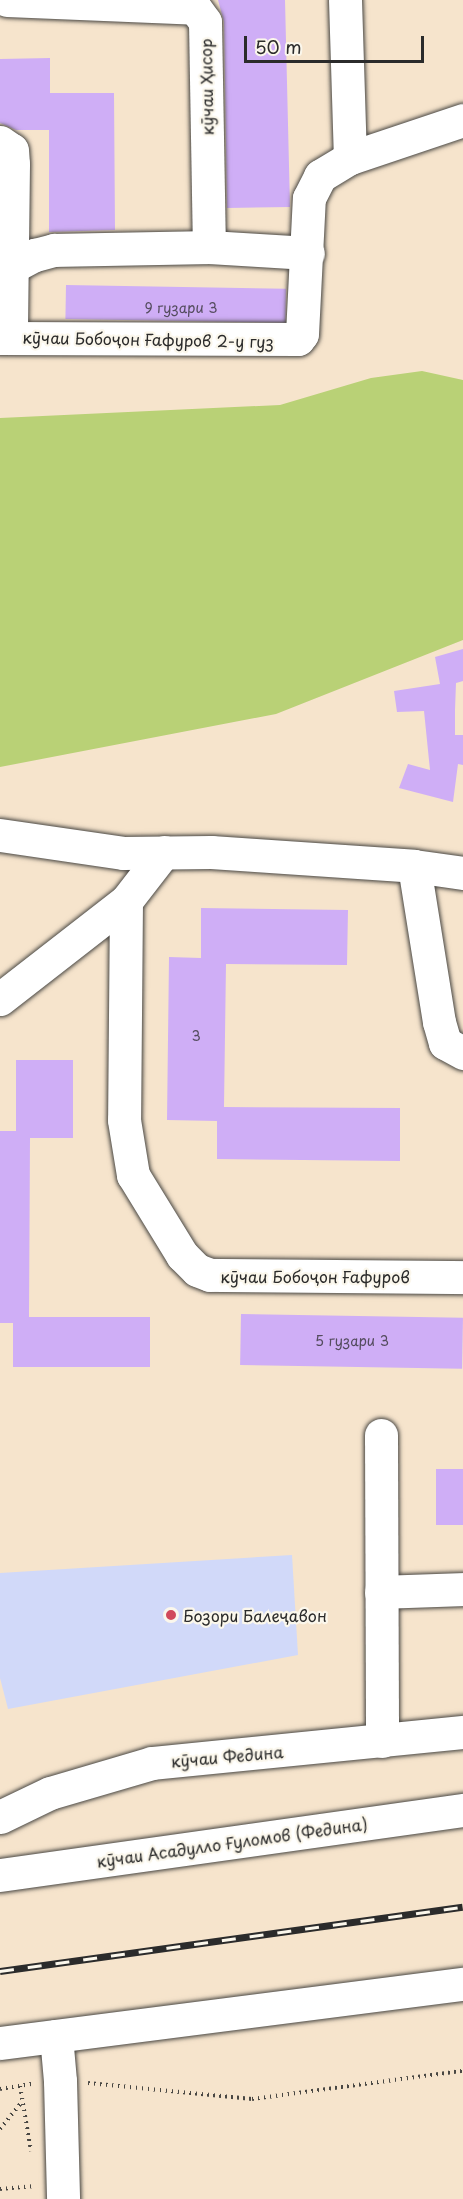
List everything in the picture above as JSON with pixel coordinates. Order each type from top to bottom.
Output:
[{"type":"street","points":[[7,0],[18,0]]},
{"type":"street","name":"кӯчаи Ҳисор","points":[[18,0],[195,8],[205,22],[209,247]]},
{"type":"street","points":[[345,0],[350,158]]},
{"type":"street","name":"кӯчаи Бобоҷон Ғафуров 2-у гуз","points":[[6,338],[292,341],[302,334],[308,253],[309,198],[320,176],[350,158],[463,120]]},
{"type":"street","points":[[0,142],[12,150],[13,164],[12,267],[6,338]]},
{"type":"street","points":[[12,267],[35,255],[54,250],[209,247],[308,253]]},
{"type":"street","points":[[0,835],[123,853],[211,852],[414,866],[463,873]]},
{"type":"street","points":[[0,999],[126,901],[164,852]]},
{"type":"street","points":[[414,866],[439,1022],[445,1043],[463,1053]]},
{"type":"street","name":"кӯчаи Бобоҷон Ғафуров","points":[[126,901],[124,1120],[133,1175],[182,1256],[197,1270],[210,1275],[463,1277]]},
{"type":"street","points":[[381,1435],[382,1741]]},
{"type":"street","points":[[381,1592],[463,1589]]},
{"type":"street","name":"кӯчаи Федина","points":[[0,1817],[50,1793],[152,1763],[463,1732]]},
{"type":"street","name":"кӯчаи Асадулло Ғуломов (Федина)","points":[[0,1875],[463,1810]]},
{"type":"street","points":[[0,2043],[463,1984]]},
{"type":"street","points":[[49,2185],[60,2081],[56,2036]]},
{"type":"path","points":[[0,2089],[60,2081],[252,2099],[463,2072]]},
{"type":"path","points":[[20,2086],[32,2154]]},
{"type":"path","points":[[0,2129],[23,2102]]},
{"type":"path","points":[[0,2189],[49,2185]]},
{"type":"shaded area","points":[[292,1555],[298,1655],[8,1709],[0,1678],[0,1573]]},
{"type":"green space","points":[[422,371],[463,380],[463,640],[276,714],[0,767],[0,418],[280,405],[371,378]]},
{"type":"building","points":[[218,0],[285,0],[290,207],[227,208],[224,22]]},
{"type":"building","points":[[50,58],[50,93],[114,93],[115,230],[49,232],[49,130],[16,130],[0,123],[0,59]]},
{"type":"building","points":[[66,285],[286,289],[285,323],[65,319]]},
{"type":"building","points":[[463,649],[463,681],[456,683],[455,735],[463,735],[463,765],[458,764],[453,802],[399,788],[408,764],[430,770],[424,711],[397,712],[394,691],[440,684],[435,657]]},
{"type":"building","points":[[201,908],[348,910],[347,965],[226,964],[224,1107],[400,1108],[400,1161],[217,1159],[217,1121],[167,1120],[169,957],[201,958]]},
{"type":"building","points":[[16,1060],[73,1060],[73,1138],[30,1138],[29,1317],[150,1317],[150,1367],[13,1367],[13,1323],[0,1323],[0,1131],[16,1131]]},
{"type":"building","points":[[241,1314],[463,1318],[462,1369],[240,1365]]},
{"type":"building","points":[[436,1469],[463,1469],[463,1525],[436,1525]]},
{"type":"railway","points":[[0,1971],[463,1907]]},
{"type":"place","name":"Бозори Балеҷавон","points":[[171,1615]]}]
